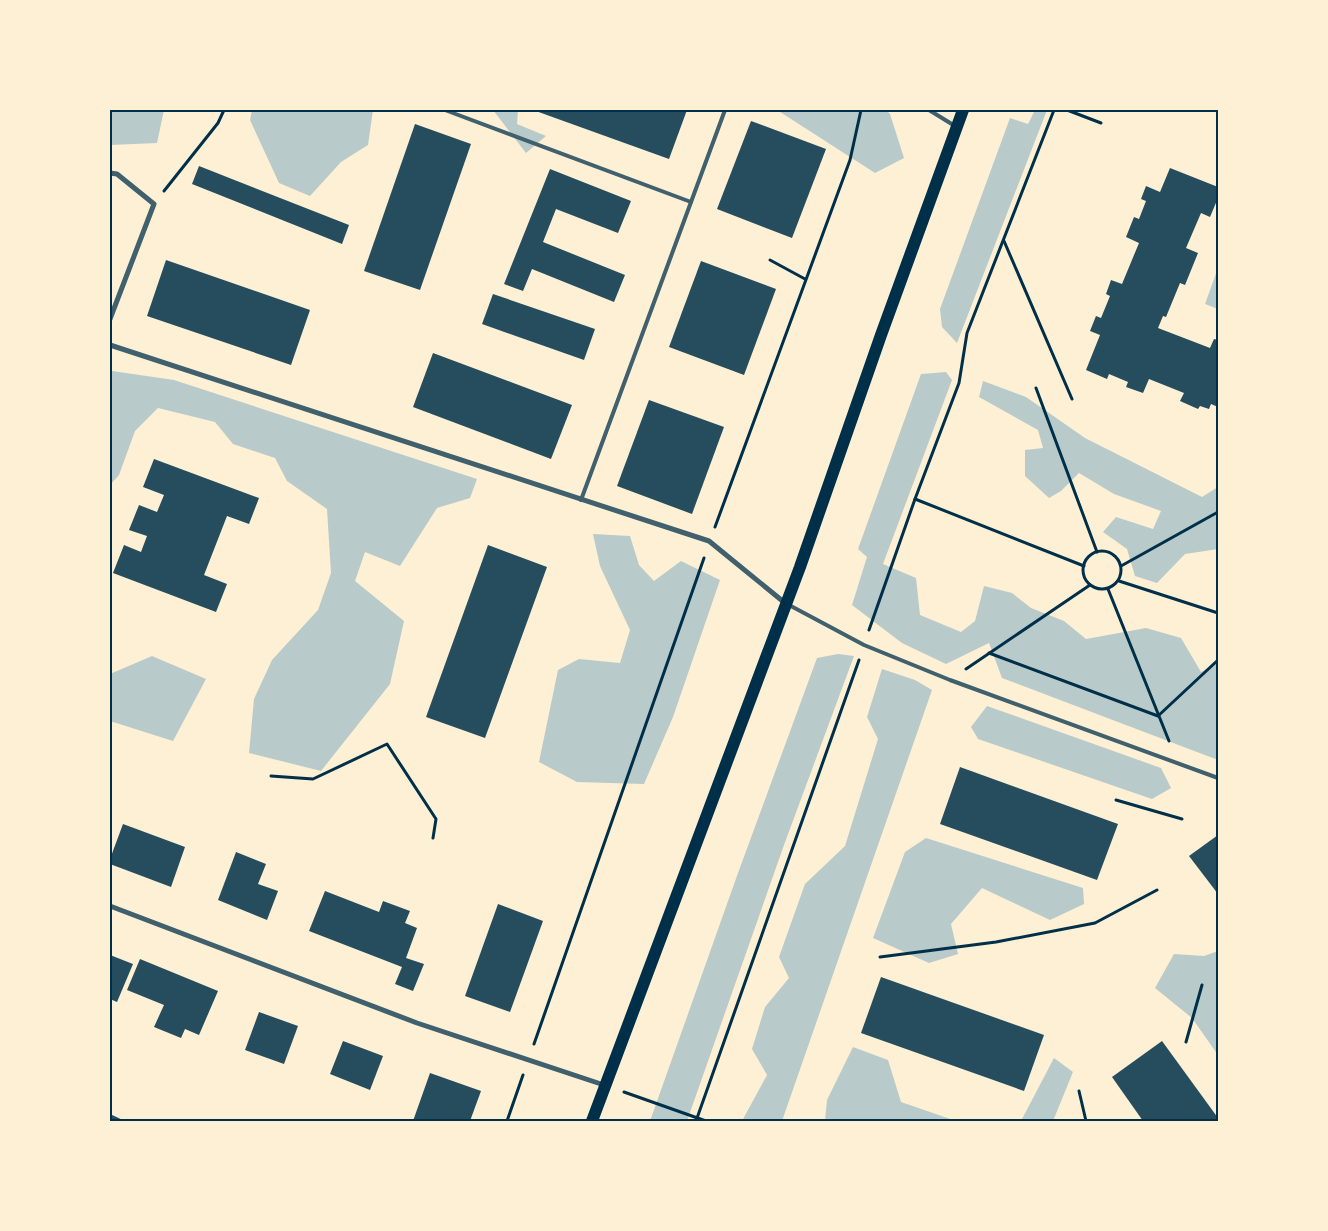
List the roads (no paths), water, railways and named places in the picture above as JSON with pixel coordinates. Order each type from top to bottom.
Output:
[{"type":"main road","points":[[592,1121],[800,567],[881,335],[963,110]]},
{"type":"street","points":[[110,173],[117,174],[154,204],[110,319]]},
{"type":"street","points":[[110,345],[710,542],[785,603]]},
{"type":"street","points":[[110,906],[416,1023],[605,1085]]},
{"type":"lane","points":[[445,110],[691,202]]},
{"type":"lane","points":[[581,500],[725,110]]},
{"type":"lane","points":[[929,110],[957,127]]},
{"type":"lane","points":[[785,603],[864,645],[950,680],[1218,778]]}]
